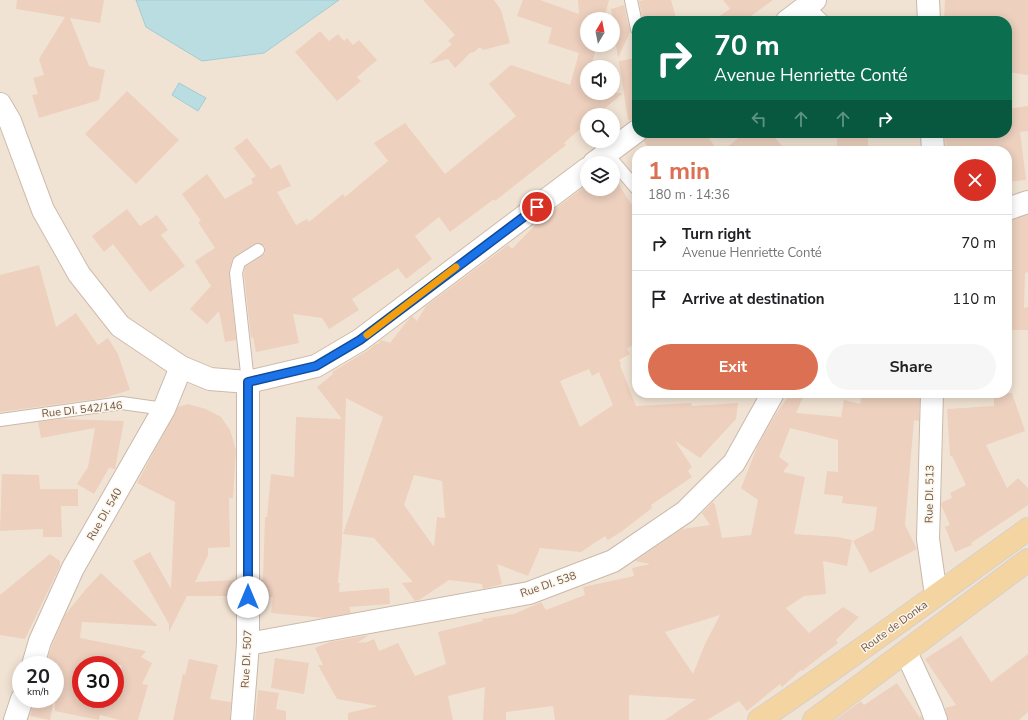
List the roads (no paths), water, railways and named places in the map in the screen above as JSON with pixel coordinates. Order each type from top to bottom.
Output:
[{"type":"main road","name":"Route de Donka","points":[[759,720],[882,635],[1028,529]]},
{"type":"main road","points":[[814,720],[1028,560]]},
{"type":"street","points":[[928,0],[929,16]]},
{"type":"street","points":[[793,16],[811,3]]},
{"type":"street","points":[[3,117],[43,210],[79,274],[120,326],[181,367],[210,379],[248,382],[316,366],[360,340],[580,174]]},
{"type":"street","points":[[603,156],[632,135]]},
{"type":"street","points":[[1012,207],[1028,202]]},
{"type":"street","name":"Rue DI. 540","points":[[36,656],[40,641],[73,568],[164,409],[181,367]]},
{"type":"street","name":"Rue DI. 507","points":[[242,720],[248,644],[248,382]]},
{"type":"street","name":"Rue DI. 538","points":[[248,644],[529,593],[613,561],[685,512],[734,463],[770,398]]},
{"type":"street","name":"Rue DI. 513","points":[[932,398],[928,540],[936,595]]},
{"type":"street","points":[[906,652],[932,706],[936,720]]},
{"type":"street","points":[[15,720],[19,708]]},
{"type":"lane","points":[[631,0],[634,16]]},
{"type":"lane","points":[[811,3],[820,16]]},
{"type":"lane","points":[[620,175],[632,185]]},
{"type":"lane","points":[[248,382],[236,274],[239,262],[258,250]]},
{"type":"lane","name":"Rue DI. 542/146","points":[[0,420],[122,404],[164,409]]},
{"type":"water","points":[[136,0],[339,0],[264,53],[202,61],[146,27]]},
{"type":"water","points":[[179,83],[206,98],[198,111],[172,95]]}]
